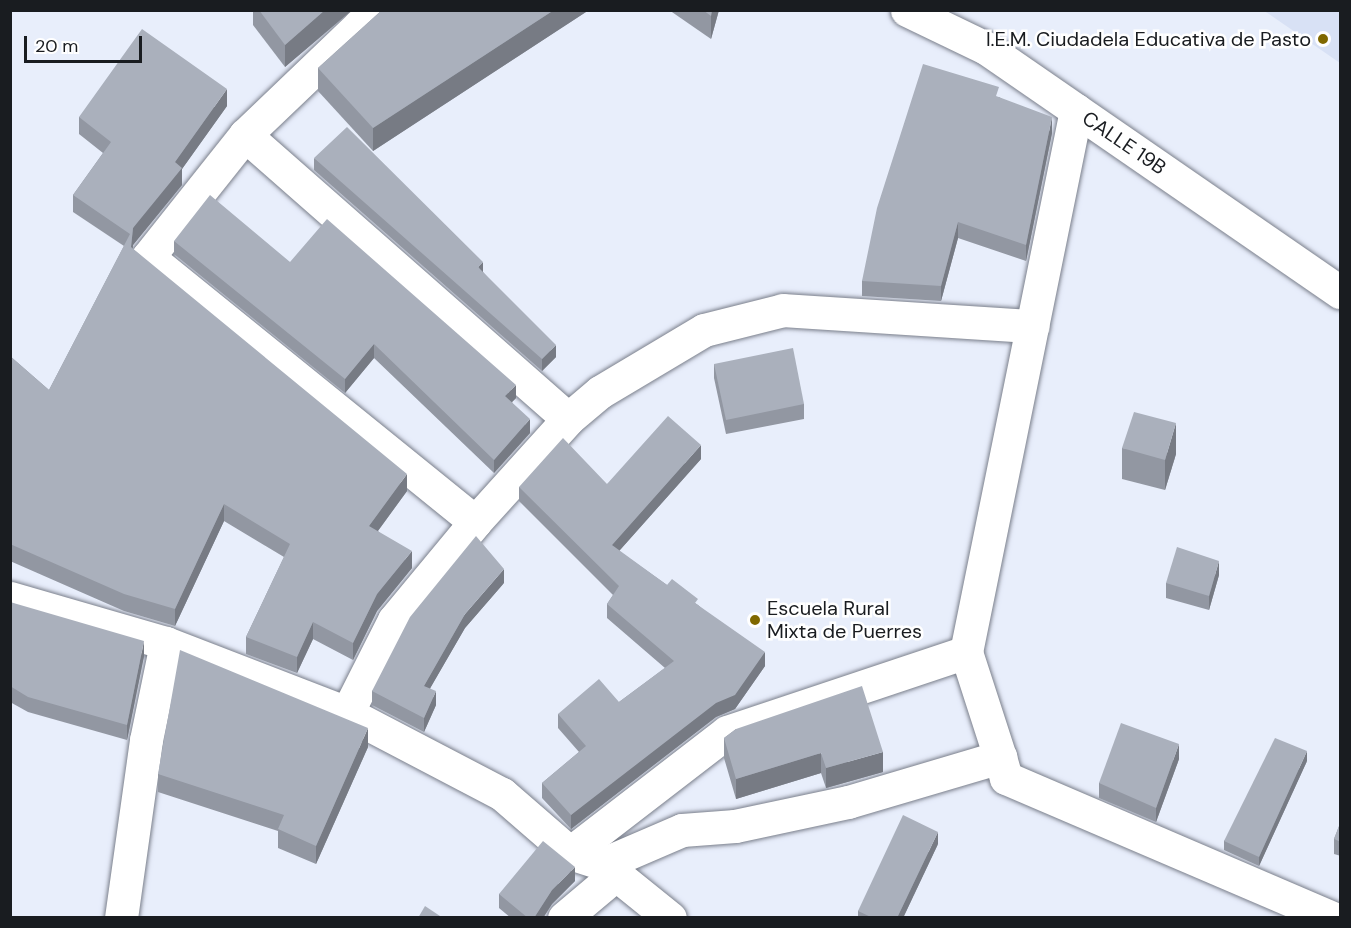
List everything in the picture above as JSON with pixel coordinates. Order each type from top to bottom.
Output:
[{"type":"street","points":[[382,10],[360,25],[245,135],[148,257],[475,522]]},
{"type":"street","name":"CALLE 19B","points":[[907,10],[986,48],[1338,287]]},
{"type":"street","points":[[1076,110],[966,652],[1006,778],[1332,918]]},
{"type":"street","points":[[245,135],[568,419]]},
{"type":"street","points":[[347,713],[394,620],[475,522],[568,419],[600,392],[704,330],[783,310],[1032,326]]},
{"type":"street","points":[[10,598],[166,643],[347,713],[502,794],[570,853],[609,870],[670,918]]},
{"type":"street","points":[[121,918],[146,740],[166,643]]},
{"type":"street","points":[[570,853],[727,732],[966,652]]},
{"type":"street","points":[[564,918],[609,870],[682,830],[735,826],[848,802],[1000,757]]},
{"type":"shaded area","name":"I.E.M. Ciudadela Educativa de Pasto","points":[[1264,11],[1340,11],[1340,63],[1269,14]]},
{"type":"building","points":[[259,10],[325,10],[285,45]]},
{"type":"building","points":[[382,10],[554,10],[373,128],[318,68]]},
{"type":"building","points":[[703,10],[712,10],[711,16]]},
{"type":"building","points":[[142,29],[227,89],[175,162],[182,168],[133,228],[131,247],[407,474],[369,526],[412,551],[377,594],[353,643],[313,622],[297,657],[246,637],[290,544],[224,504],[175,609],[124,594],[10,544],[10,356],[49,390],[130,234],[73,195],[111,142],[79,117]]},
{"type":"building","points":[[923,64],[999,87],[996,96],[1052,117],[1026,245],[958,222],[941,286],[862,281],[877,208]]},
{"type":"building","points":[[347,127],[483,262],[478,267],[556,345],[542,359],[314,158]]},
{"type":"building","points":[[210,195],[290,262],[327,219],[516,385],[505,396],[530,419],[494,460],[374,344],[345,379],[174,241]]},
{"type":"building","points":[[793,348],[804,404],[726,420],[714,364]]},
{"type":"building","points":[[1134,412],[1176,423],[1165,460],[1122,448]]},
{"type":"building","points":[[668,416],[701,445],[612,545],[667,585],[672,579],[698,599],[695,603],[765,652],[735,695],[716,703],[571,815],[542,783],[586,746],[558,714],[599,679],[619,702],[674,661],[607,604],[619,586],[519,487],[563,438],[607,484]]},
{"type":"building","points":[[476,536],[504,569],[465,614],[424,686],[436,691],[424,718],[372,691],[410,617]]},
{"type":"building","points":[[1177,547],[1219,561],[1209,596],[1166,583]]},
{"type":"building","points":[[10,602],[144,641],[127,725],[28,697],[10,686]]},
{"type":"building","points":[[180,650],[368,728],[316,846],[278,829],[284,815],[158,774]]},
{"type":"building","points":[[862,686],[883,752],[826,768],[821,753],[736,779],[724,738],[736,729]]},
{"type":"building","points":[[1121,723],[1179,744],[1156,808],[1099,783]]},
{"type":"building","points":[[1275,738],[1307,751],[1259,857],[1224,841]]},
{"type":"building","points":[[903,815],[938,832],[897,918],[873,918],[858,911]]},
{"type":"building","points":[[1341,821],[1341,842],[1334,839]]},
{"type":"building","points":[[543,841],[575,867],[552,890],[534,918],[528,918],[499,894]]},
{"type":"building","points":[[425,906],[443,918],[418,918]]},
{"type":"place","name":"I.E.M. Ciudadela Educativa de Pasto","points":[[1323,39]]},
{"type":"place","name":"Escuela Rural Mixta de Puerres","points":[[755,620]]}]
